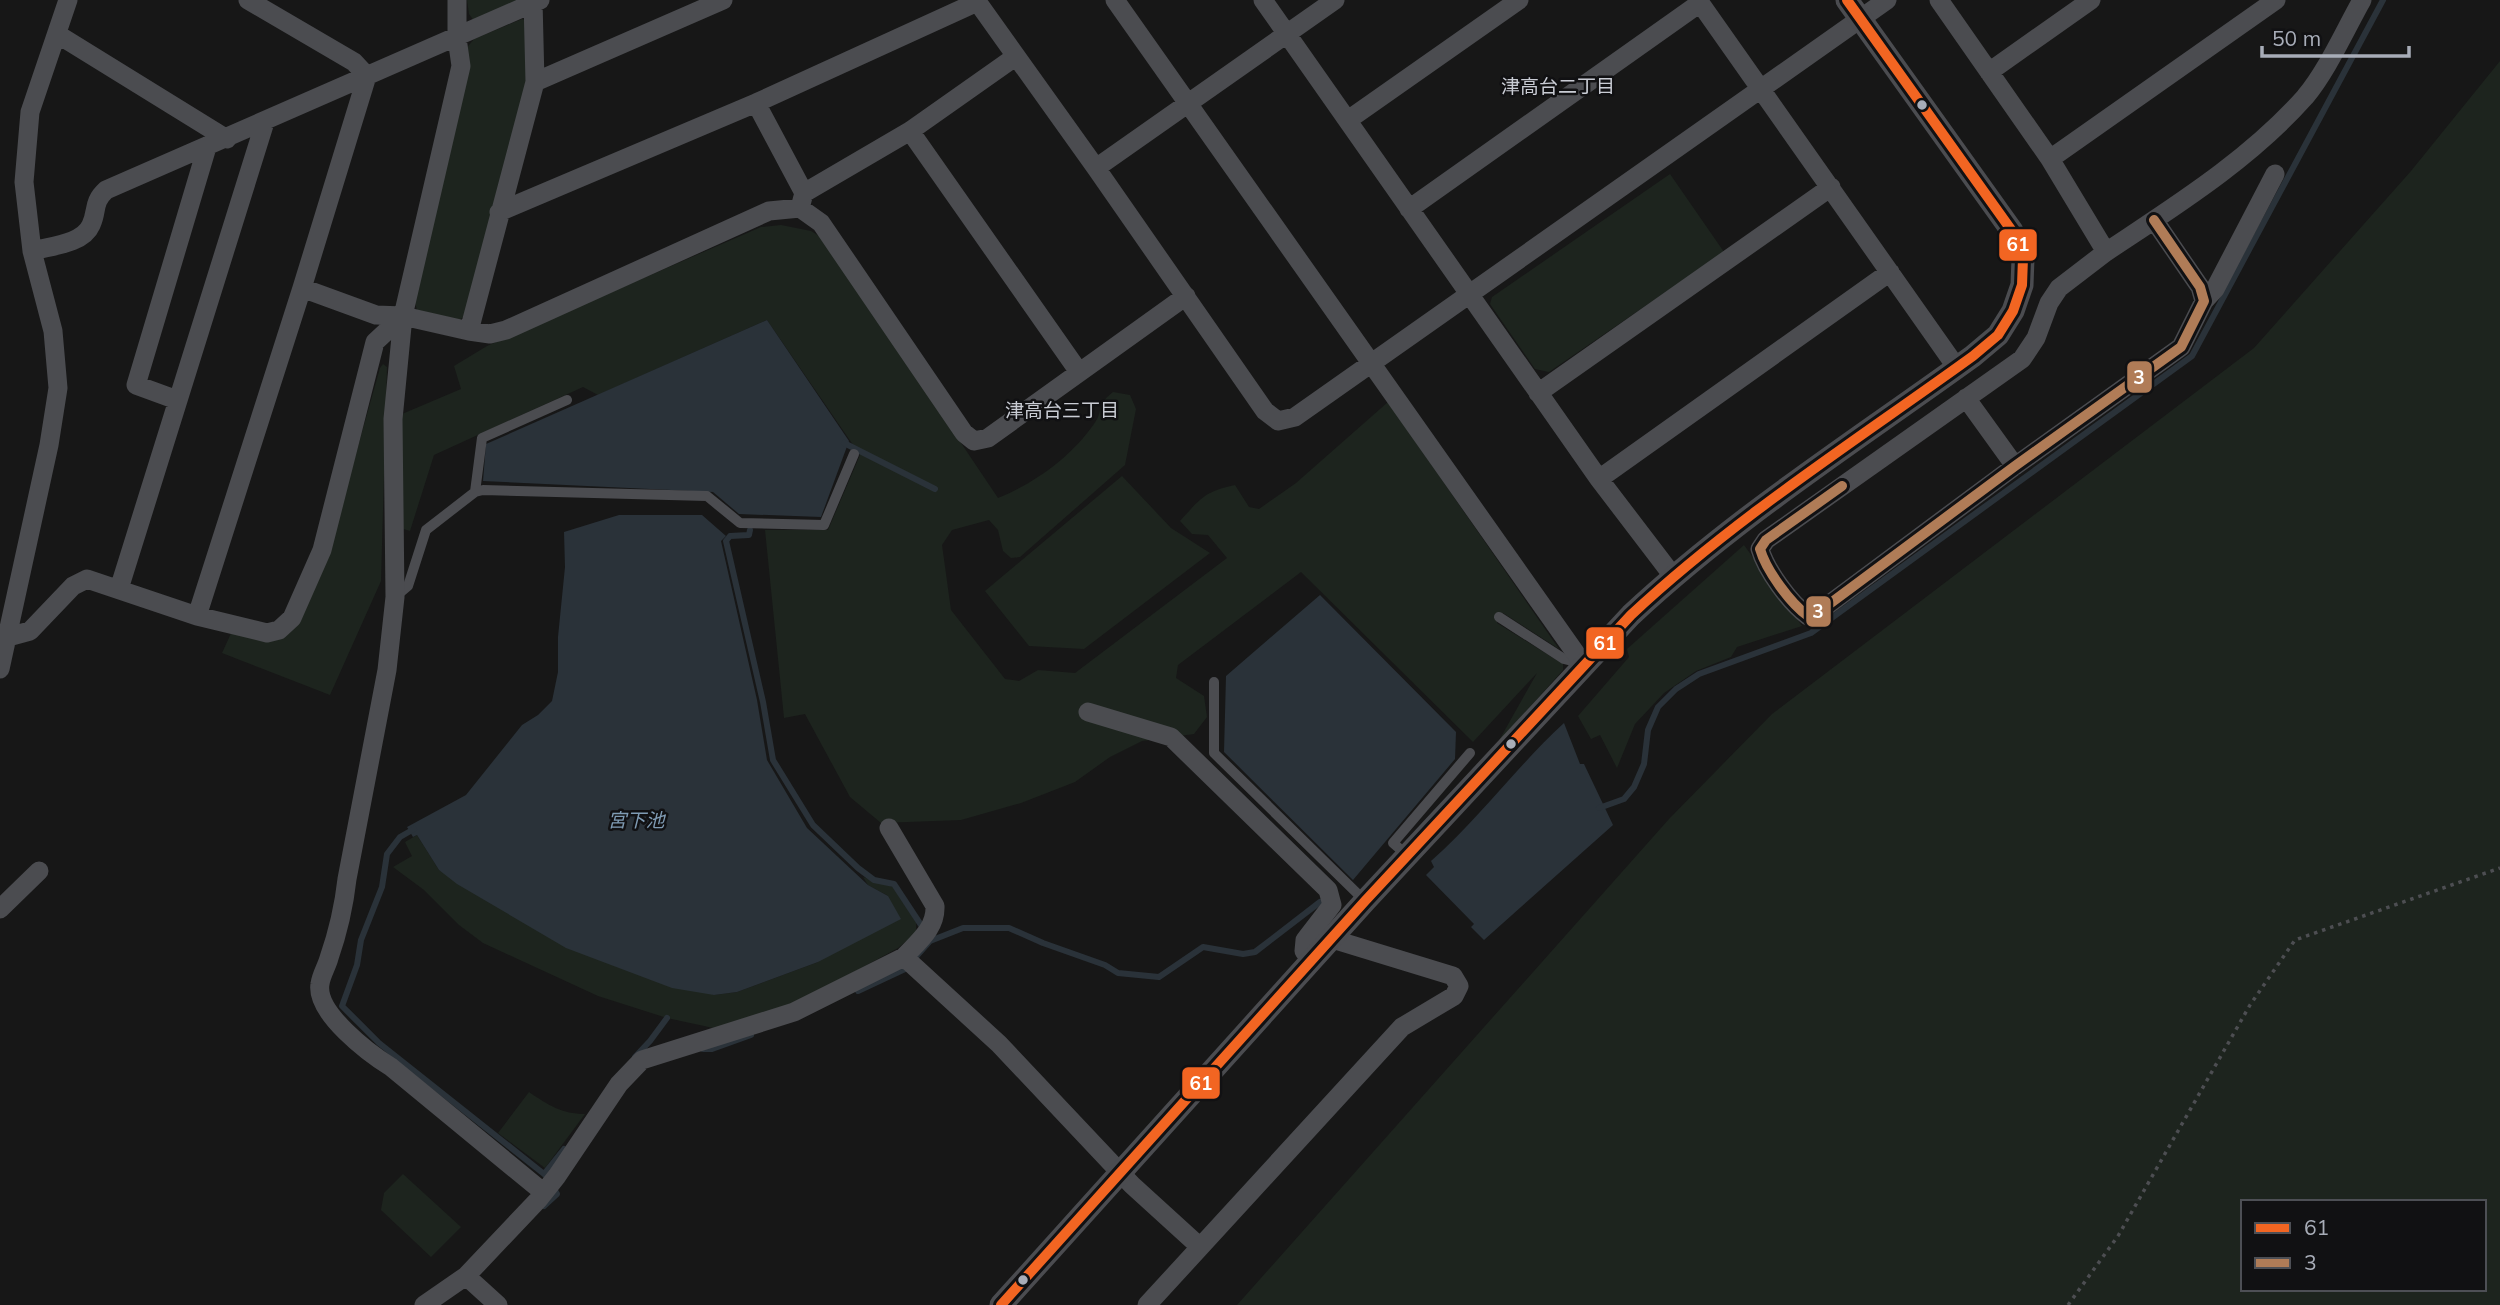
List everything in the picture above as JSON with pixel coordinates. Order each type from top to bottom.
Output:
[{"type":"street","points":[[0,669],[49,445],[58,388],[52,331],[32,251],[24,182],[30,112],[68,0]]},
{"type":"street","points":[[248,0],[354,62],[367,76]]},
{"type":"street","points":[[457,0],[457,38],[461,66],[403,316],[393,419],[395,597],[387,670],[344,907],[319,985],[325,1003],[339,1024],[368,1053],[391,1067],[549,1185]]},
{"type":"street","points":[[535,82],[723,0]]},
{"type":"street","points":[[1115,0],[1584,664]]},
{"type":"street","points":[[1263,0],[1599,479],[1673,576]]},
{"type":"street","points":[[1096,168],[1335,0]]},
{"type":"street","points":[[1348,120],[1519,0]]},
{"type":"street","points":[[499,212],[756,103],[976,1],[1265,411],[1278,421],[1295,417],[1762,89],[1853,9],[1887,0]]},
{"type":"street","points":[[1939,0],[2050,159],[2106,252]]},
{"type":"street","points":[[1989,72],[2091,0]]},
{"type":"street","points":[[2050,159],[2276,0]]},
{"type":"street","points":[[2275,174],[2215,289],[2204,301],[2181,347],[1820,611],[1808,616],[1797,607],[1763,559],[1759,549],[1766,540],[2022,359],[2036,338],[2049,303],[2059,288],[2250,150],[2306,96],[2362,0]]},
{"type":"street","points":[[32,251],[82,237],[91,226],[97,199],[106,190],[536,1],[535,82],[469,331]]},
{"type":"street","points":[[1409,209],[1699,1],[1957,368]]},
{"type":"street","points":[[1001,1305],[1365,901],[1630,615],[1725,533],[1793,482],[1957,368],[1998,335],[2013,311],[2022,285],[2023,258],[2012,231],[1853,9]]},
{"type":"street","points":[[57,34],[227,139]]},
{"type":"street","points":[[302,288],[376,315],[403,316],[489,334],[506,330],[769,211],[802,201],[910,131],[1015,57]]},
{"type":"street","points":[[197,616],[367,76]]},
{"type":"street","points":[[756,103],[802,201],[821,223],[964,433],[974,441],[988,438],[1186,296]]},
{"type":"street","points":[[119,589],[265,122]]},
{"type":"street","points":[[910,131],[1079,372]]},
{"type":"street","points":[[177,400],[136,385],[207,147]]},
{"type":"street","points":[[1538,393],[1830,187]]},
{"type":"street","points":[[2154,220],[2200,287],[2204,301]]},
{"type":"street","points":[[1599,479],[1891,272]]},
{"type":"street","points":[[8,636],[30,631],[73,586],[87,579],[197,616],[267,633],[279,630],[292,618],[322,550],[376,342],[403,316]]},
{"type":"street","points":[[1966,398],[2015,466]]},
{"type":"street","points":[[1088,712],[1171,737],[1328,890],[1332,905],[1305,940],[1304,951],[1312,961]]},
{"type":"street","points":[[424,1305],[469,1280],[549,1185],[619,1084],[642,1060],[794,1012],[909,961],[936,918],[935,906],[889,828]]},
{"type":"street","points":[[0,909],[39,871]]},
{"type":"street","points":[[1147,1305],[1402,1027],[1454,996],[1459,986],[1453,976],[1332,939]]},
{"type":"street","points":[[909,961],[999,1044],[1121,1174],[1199,1246]]},
{"type":"street","points":[[469,1280],[498,1305]]},
{"type":"lane","points":[[475,492],[482,438],[567,400]]},
{"type":"lane","points":[[395,597],[408,586],[426,530],[475,492],[483,489],[707,496],[740,523],[824,525],[854,454]]},
{"type":"lane","points":[[1499,617],[1564,659],[1584,664]]},
{"type":"lane","points":[[1214,682],[1214,753],[1365,901]]},
{"type":"lane","points":[[1408,856],[1393,843],[1470,752]]},
{"type":"path","points":[[2068,1305],[2118,1236],[2250,1005],[2295,940],[2500,868]]},
{"type":"shaded area","points":[[467,0],[519,0],[474,21],[469,14]]},
{"type":"shaded area","points":[[522,19],[531,23],[529,82],[468,314],[459,320],[417,310],[415,303],[465,50],[474,39]]},
{"type":"shaded area","points":[[2500,61],[2500,1305],[1237,1305],[1669,819],[1772,714],[2254,348],[2411,171]]},
{"type":"shaded area","points":[[1670,174],[1724,252],[1549,372],[1535,369],[1490,304],[1492,297]]},
{"type":"shaded area","points":[[781,225],[811,231],[824,239],[998,498],[1039,477],[1063,458],[1085,436],[1097,419],[1104,401],[1113,392],[1130,395],[1136,409],[1125,465],[1020,557],[1011,558],[1003,551],[998,530],[989,520],[952,530],[942,545],[951,610],[1005,679],[1019,681],[1038,670],[1075,673],[1227,558],[1208,535],[1192,534],[1180,521],[1198,502],[1210,493],[1235,485],[1249,507],[1259,509],[1296,483],[1388,402],[1559,649],[1503,613],[1497,623],[1563,664],[1563,670],[1497,744],[1537,673],[1473,742],[1301,572],[1178,665],[1176,678],[1204,696],[1207,717],[1194,734],[1142,741],[1110,757],[1075,782],[1021,803],[961,820],[881,823],[850,797],[805,714],[784,718],[765,530],[828,530],[860,455],[767,320],[598,395],[583,387],[434,455],[410,531],[397,527],[402,414],[461,389],[454,366],[487,346],[761,227]]},
{"type":"shaded area","points":[[383,364],[387,367],[381,581],[330,695],[222,653],[233,629],[272,640],[328,553]]},
{"type":"shaded area","points":[[1122,476],[1171,528],[1210,553],[1084,649],[1029,646],[985,591]]},
{"type":"shaded area","points":[[1744,545],[1802,626],[1737,647],[1731,657],[1696,671],[1664,693],[1635,724],[1617,768],[1600,735],[1591,739],[1578,716],[1629,657],[1627,649]]},
{"type":"shaded area","points":[[417,835],[439,870],[714,995],[737,992],[818,962],[888,896],[868,885],[863,877],[893,887],[916,922],[916,933],[898,948],[792,1006],[718,1029],[667,1018],[598,996],[483,943],[459,925],[424,890],[393,867],[412,856],[405,842]]},
{"type":"shaded area","points":[[529,1092],[556,1108],[585,1114],[545,1168],[498,1133]]},
{"type":"shaded area","points":[[403,1174],[461,1227],[431,1257],[381,1210],[384,1193]]},
{"type":"water","points":[[767,320],[849,441],[821,517],[739,514],[713,492],[483,481],[486,444]]},
{"type":"water","name":"宮下池","points":[[619,515],[702,515],[726,536],[721,541],[757,700],[767,760],[807,828],[868,885],[888,896],[901,919],[818,962],[737,992],[714,995],[672,988],[566,948],[457,884],[439,870],[417,835],[413,837],[407,827],[466,795],[522,725],[538,715],[552,701],[558,672],[558,637],[565,567],[564,532]]},
{"type":"water","points":[[1320,595],[1456,732],[1455,759],[1353,880],[1224,752],[1226,676]]},
{"type":"water","points":[[1564,723],[1580,764],[1584,764],[1613,825],[1484,940],[1471,927],[1474,924],[1426,875],[1434,867],[1431,861]]},
{"type":"waterway","points":[[1599,808],[1624,799],[1634,787],[1644,764],[1648,730],[1658,707],[1676,689],[1699,674],[1811,633],[2192,356],[2383,0]]},
{"type":"waterway","points":[[844,443],[935,489]]},
{"type":"waterway","points":[[750,530],[749,535],[730,536],[726,541],[763,702],[773,760],[813,825],[874,880],[894,884],[923,928]]},
{"type":"waterway","points":[[414,829],[400,837],[387,854],[382,887],[361,940],[357,965],[342,1006],[379,1043],[544,1174]]},
{"type":"waterway","points":[[858,991],[905,969],[930,941],[963,928],[1009,928],[1105,965],[1118,973],[1159,977],[1203,947],[1243,954],[1255,952],[1320,902]]},
{"type":"waterway","points":[[635,1057],[667,1018]]},
{"type":"waterway","points":[[703,1049],[712,1049],[751,1035]]},
{"type":"waterway","points":[[546,1176],[544,1174],[564,1149]]},
{"type":"waterway","points":[[544,1206],[557,1194],[552,1185]]},
{"type":"transit line","name":"61","points":[[1001,1305],[1365,901],[1631,615],[1671,579],[1755,512],[1973,356],[1998,335],[2013,311],[2022,285],[2023,258],[2012,231],[1847,0]]},
{"type":"transit line","name":"3","points":[[1842,486],[1766,540],[1760,549],[1780,586],[1808,616],[1820,611],[2181,347],[2204,301],[2200,287],[2154,220]]},
{"type":"district","name":"津高台二丁目","points":[[1558,86]]},
{"type":"district","name":"津高台三丁目","points":[[1062,410]]}]
